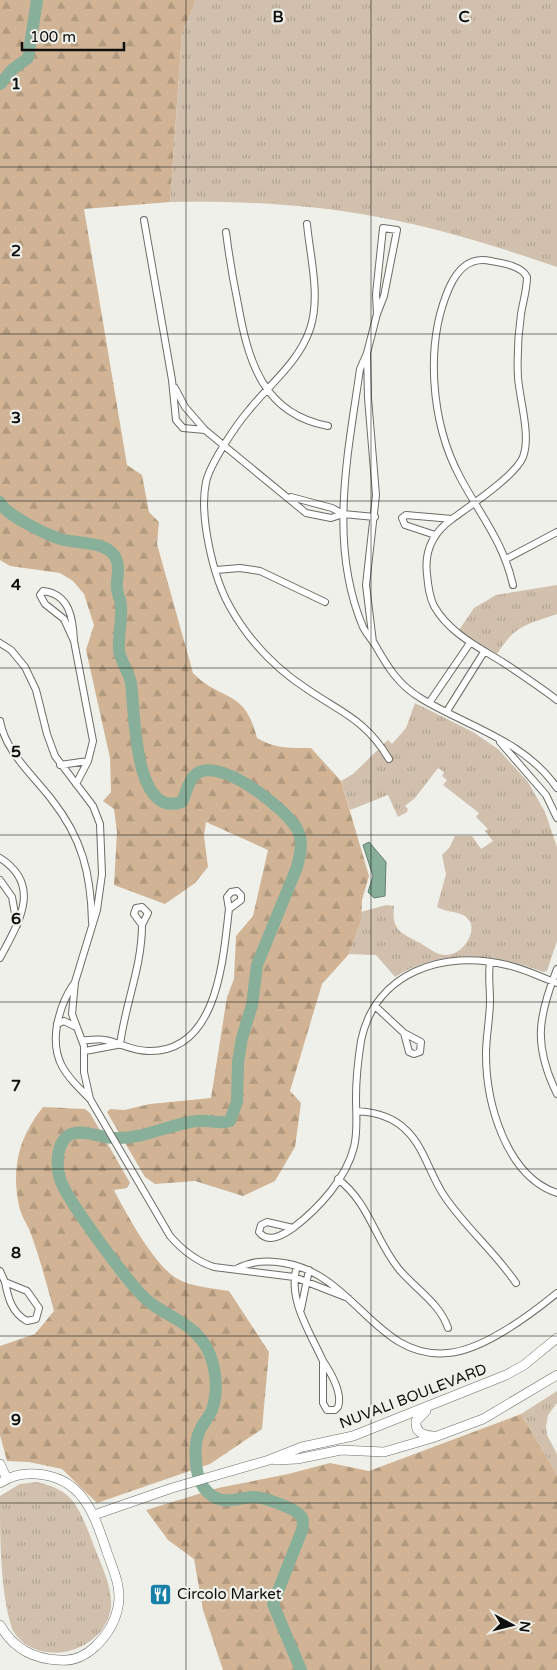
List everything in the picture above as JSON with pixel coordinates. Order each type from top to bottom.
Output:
[{"type":"main road","name":"NUVALI BOULEVARD","points":[[94,1515],[172,1488],[269,1460],[302,1447],[353,1436],[432,1406],[506,1375],[524,1365],[557,1338]]},
{"type":"main road","name":"NUVALI BOULEVARD","points":[[269,1460],[298,1459],[341,1450],[384,1452],[436,1437],[483,1419],[557,1376]]},
{"type":"main road","points":[[432,1406],[421,1414],[416,1421],[416,1428],[424,1434],[436,1437]]},
{"type":"main road","points":[[0,1464],[3,1481],[31,1474],[58,1478],[77,1491],[94,1515],[119,1586],[118,1606],[113,1624],[103,1639],[73,1666],[23,1651],[8,1639],[0,1625]]},
{"type":"street","points":[[144,220],[178,424],[186,429],[204,430]]},
{"type":"street","points":[[307,224],[314,294],[312,320],[300,347],[268,390],[249,410],[210,472],[205,495],[208,535],[216,570],[228,604],[258,648],[270,661],[308,690],[337,706],[361,724],[381,746],[389,760]]},
{"type":"street","points":[[377,314],[376,294],[383,228],[397,230],[384,296],[377,314],[367,353],[360,369],[343,514],[344,548],[352,590],[364,629],[393,676],[412,693],[500,741],[513,746],[536,764],[557,788]]},
{"type":"street","points":[[226,232],[245,345],[254,367],[268,390],[292,412],[310,421],[328,426]]},
{"type":"street","points":[[513,585],[506,559],[475,502],[460,478],[446,448],[436,408],[434,372],[440,321],[447,294],[460,269],[474,261],[485,260],[521,270],[528,277],[521,318],[518,358],[520,396],[526,443],[522,459],[517,467],[475,502],[452,519],[435,535],[425,564],[430,597],[440,614],[470,643],[557,700]]},
{"type":"street","points":[[367,353],[368,405],[376,495],[366,585],[374,643]]},
{"type":"street","points":[[172,380],[185,407],[204,430],[257,475],[314,516],[331,518],[343,514]]},
{"type":"street","points":[[290,497],[332,508],[343,514],[375,517]]},
{"type":"street","points":[[435,535],[405,525],[403,516],[406,514],[452,519]]},
{"type":"street","points":[[506,559],[557,532]]},
{"type":"street","points":[[216,570],[240,568],[260,571],[325,602]]},
{"type":"street","points":[[74,641],[64,619],[42,601],[42,591],[53,594],[68,606],[72,616],[74,641],[93,741],[88,761],[76,784]]},
{"type":"street","points":[[0,643],[18,657],[31,679],[40,702],[47,734],[60,765],[92,806],[102,834],[102,874],[97,910],[75,982],[72,1014],[74,1026],[82,1040],[85,1051],[84,1072],[90,1099]]},
{"type":"street","points":[[429,703],[470,643]]},
{"type":"street","points":[[447,711],[484,652]]},
{"type":"street","points":[[0,721],[14,753],[52,799],[75,836],[84,858],[91,893],[92,930]]},
{"type":"street","points":[[500,741],[546,795],[557,818]]},
{"type":"street","points":[[60,765],[88,761]]},
{"type":"street","points":[[0,858],[14,869],[23,888],[24,905],[17,925],[0,958]]},
{"type":"street","points":[[0,880],[12,897],[17,925]]},
{"type":"street","points":[[82,1040],[105,1040],[137,1050],[157,1051],[180,1043],[196,1031],[209,1009],[218,980],[229,909]]},
{"type":"street","points":[[118,1045],[125,1011],[139,965],[142,925]]},
{"type":"street","points":[[293,1228],[267,1222],[261,1225],[259,1232],[264,1236],[273,1238],[293,1228],[317,1208],[345,1170],[354,1148],[357,1111],[356,1080],[361,1043],[368,1018],[391,985],[412,973],[460,961],[490,962],[520,968],[554,982]]},
{"type":"street","points":[[490,962],[490,1001],[486,1052],[494,1110],[504,1137],[516,1160],[542,1188],[557,1194]]},
{"type":"street","points":[[557,969],[540,1022],[545,1059],[557,1094]]},
{"type":"street","points":[[75,982],[63,1002],[58,1024],[56,1051],[67,1075],[90,1099],[157,1216],[177,1243],[194,1259],[205,1264],[294,1277],[348,1298]]},
{"type":"street","points":[[375,1006],[404,1033]]},
{"type":"street","points":[[58,1024],[67,1021],[74,1026]]},
{"type":"street","points":[[85,1051],[118,1045]]},
{"type":"street","points":[[67,1075],[78,1078],[84,1072]]},
{"type":"street","points":[[357,1111],[383,1116],[398,1124],[411,1135],[434,1179],[454,1211],[498,1258],[516,1282]]},
{"type":"street","points":[[338,1179],[361,1202],[389,1256],[442,1316],[448,1328]]},
{"type":"street","points":[[236,1269],[253,1262],[264,1261],[297,1266],[309,1270],[333,1284],[390,1338],[426,1352],[447,1354],[470,1348],[496,1335],[557,1293]]},
{"type":"street","points":[[297,1266],[294,1277],[295,1293],[340,1398],[338,1407],[335,1410],[327,1410],[323,1403],[323,1361]]},
{"type":"street","points":[[301,1310],[309,1270]]},
{"type":"street","points":[[0,1271],[5,1282],[9,1301],[16,1312],[27,1321],[36,1318],[39,1314],[39,1308],[32,1295],[5,1282]]},
{"type":"green space","points":[[0,0],[196,0],[182,33],[170,202],[84,209],[127,465],[142,475],[149,512],[159,522],[157,544],[193,673],[203,682],[239,703],[252,722],[257,738],[277,746],[311,748],[341,781],[369,876],[362,900],[361,921],[349,954],[322,984],[290,1091],[301,1103],[295,1147],[275,1181],[243,1196],[195,1181],[155,1184],[145,1177],[107,1112],[110,1109],[124,1110],[150,1104],[211,1098],[227,997],[234,979],[236,936],[253,916],[268,850],[206,822],[204,836],[208,867],[195,883],[165,904],[114,885],[117,832],[114,809],[103,801],[111,792],[110,758],[86,650],[94,625],[84,594],[73,581],[60,573],[10,566],[0,560]]},
{"type":"green space","points":[[196,0],[557,0],[557,267],[491,245],[401,221],[326,209],[274,204],[170,202],[182,33]]},
{"type":"green space","points":[[557,585],[557,614],[522,627],[503,644],[497,654],[459,630],[474,608],[496,595]]},
{"type":"green space","points":[[415,703],[473,732],[498,749],[528,782],[545,812],[557,847],[557,941],[547,971],[543,972],[506,961],[468,956],[430,961],[395,977],[376,955],[349,954],[361,921],[361,912],[386,905],[394,906],[394,921],[399,930],[439,954],[447,955],[458,952],[470,936],[471,924],[468,919],[463,915],[437,907],[446,874],[442,855],[449,848],[455,836],[472,836],[481,849],[493,841],[485,831],[488,829],[476,817],[479,813],[443,785],[447,780],[442,776],[444,772],[438,768],[415,798],[405,806],[408,809],[407,812],[398,817],[388,795],[350,810],[341,781],[353,774],[388,740],[392,744],[406,728]]},
{"type":"green space","points":[[43,1107],[85,1109],[90,1113],[130,1183],[127,1188],[114,1190],[133,1225],[158,1261],[167,1271],[182,1281],[229,1291],[269,1352],[262,1429],[210,1464],[97,1503],[62,1469],[29,1462],[7,1461],[0,1435],[0,1346],[35,1334],[54,1311],[30,1231],[20,1210],[16,1178],[19,1153],[23,1141]]},
{"type":"green space","points":[[557,1391],[557,1403],[548,1415],[546,1427],[547,1435],[557,1454],[557,1475],[521,1414]]},
{"type":"green space","points":[[521,1414],[557,1475],[557,1670],[223,1670],[203,1610],[194,1559],[168,1540],[146,1510],[218,1488],[288,1474],[330,1463],[369,1471]]},
{"type":"green space","points":[[37,1482],[59,1490],[73,1501],[78,1508],[110,1590],[111,1607],[106,1623],[97,1636],[84,1645],[69,1651],[53,1653],[38,1650],[24,1643],[13,1631],[5,1600],[0,1529],[0,1496],[20,1484]]},
{"type":"shaded area","points":[[369,842],[386,862],[385,896],[374,898],[368,892],[373,876],[363,845]]},
{"type":"waterway","points":[[0,84],[13,69],[28,58],[37,0]]},
{"type":"waterway","points":[[0,502],[9,512],[34,528],[64,540],[100,546],[113,554],[117,561],[117,590],[121,604],[119,651],[131,683],[140,759],[145,779],[154,795],[166,803],[182,802],[189,784],[195,775],[206,770],[219,772],[234,778],[266,798],[280,809],[299,834],[301,848],[297,867],[257,965],[252,1005],[242,1038],[238,1062],[237,1102],[230,1121],[187,1123],[126,1138],[111,1138],[87,1133],[71,1134],[62,1142],[58,1154],[58,1167],[60,1179],[74,1205],[114,1262],[148,1301],[186,1325],[200,1337],[209,1352],[214,1368],[216,1385],[214,1402],[212,1410],[201,1427],[196,1443],[196,1468],[204,1488],[215,1498],[221,1500],[252,1497],[270,1500],[298,1513],[302,1518],[302,1530],[273,1604],[301,1670]]},
{"type":"place","name":"Circolo Market","points":[[161,1594]]}]
